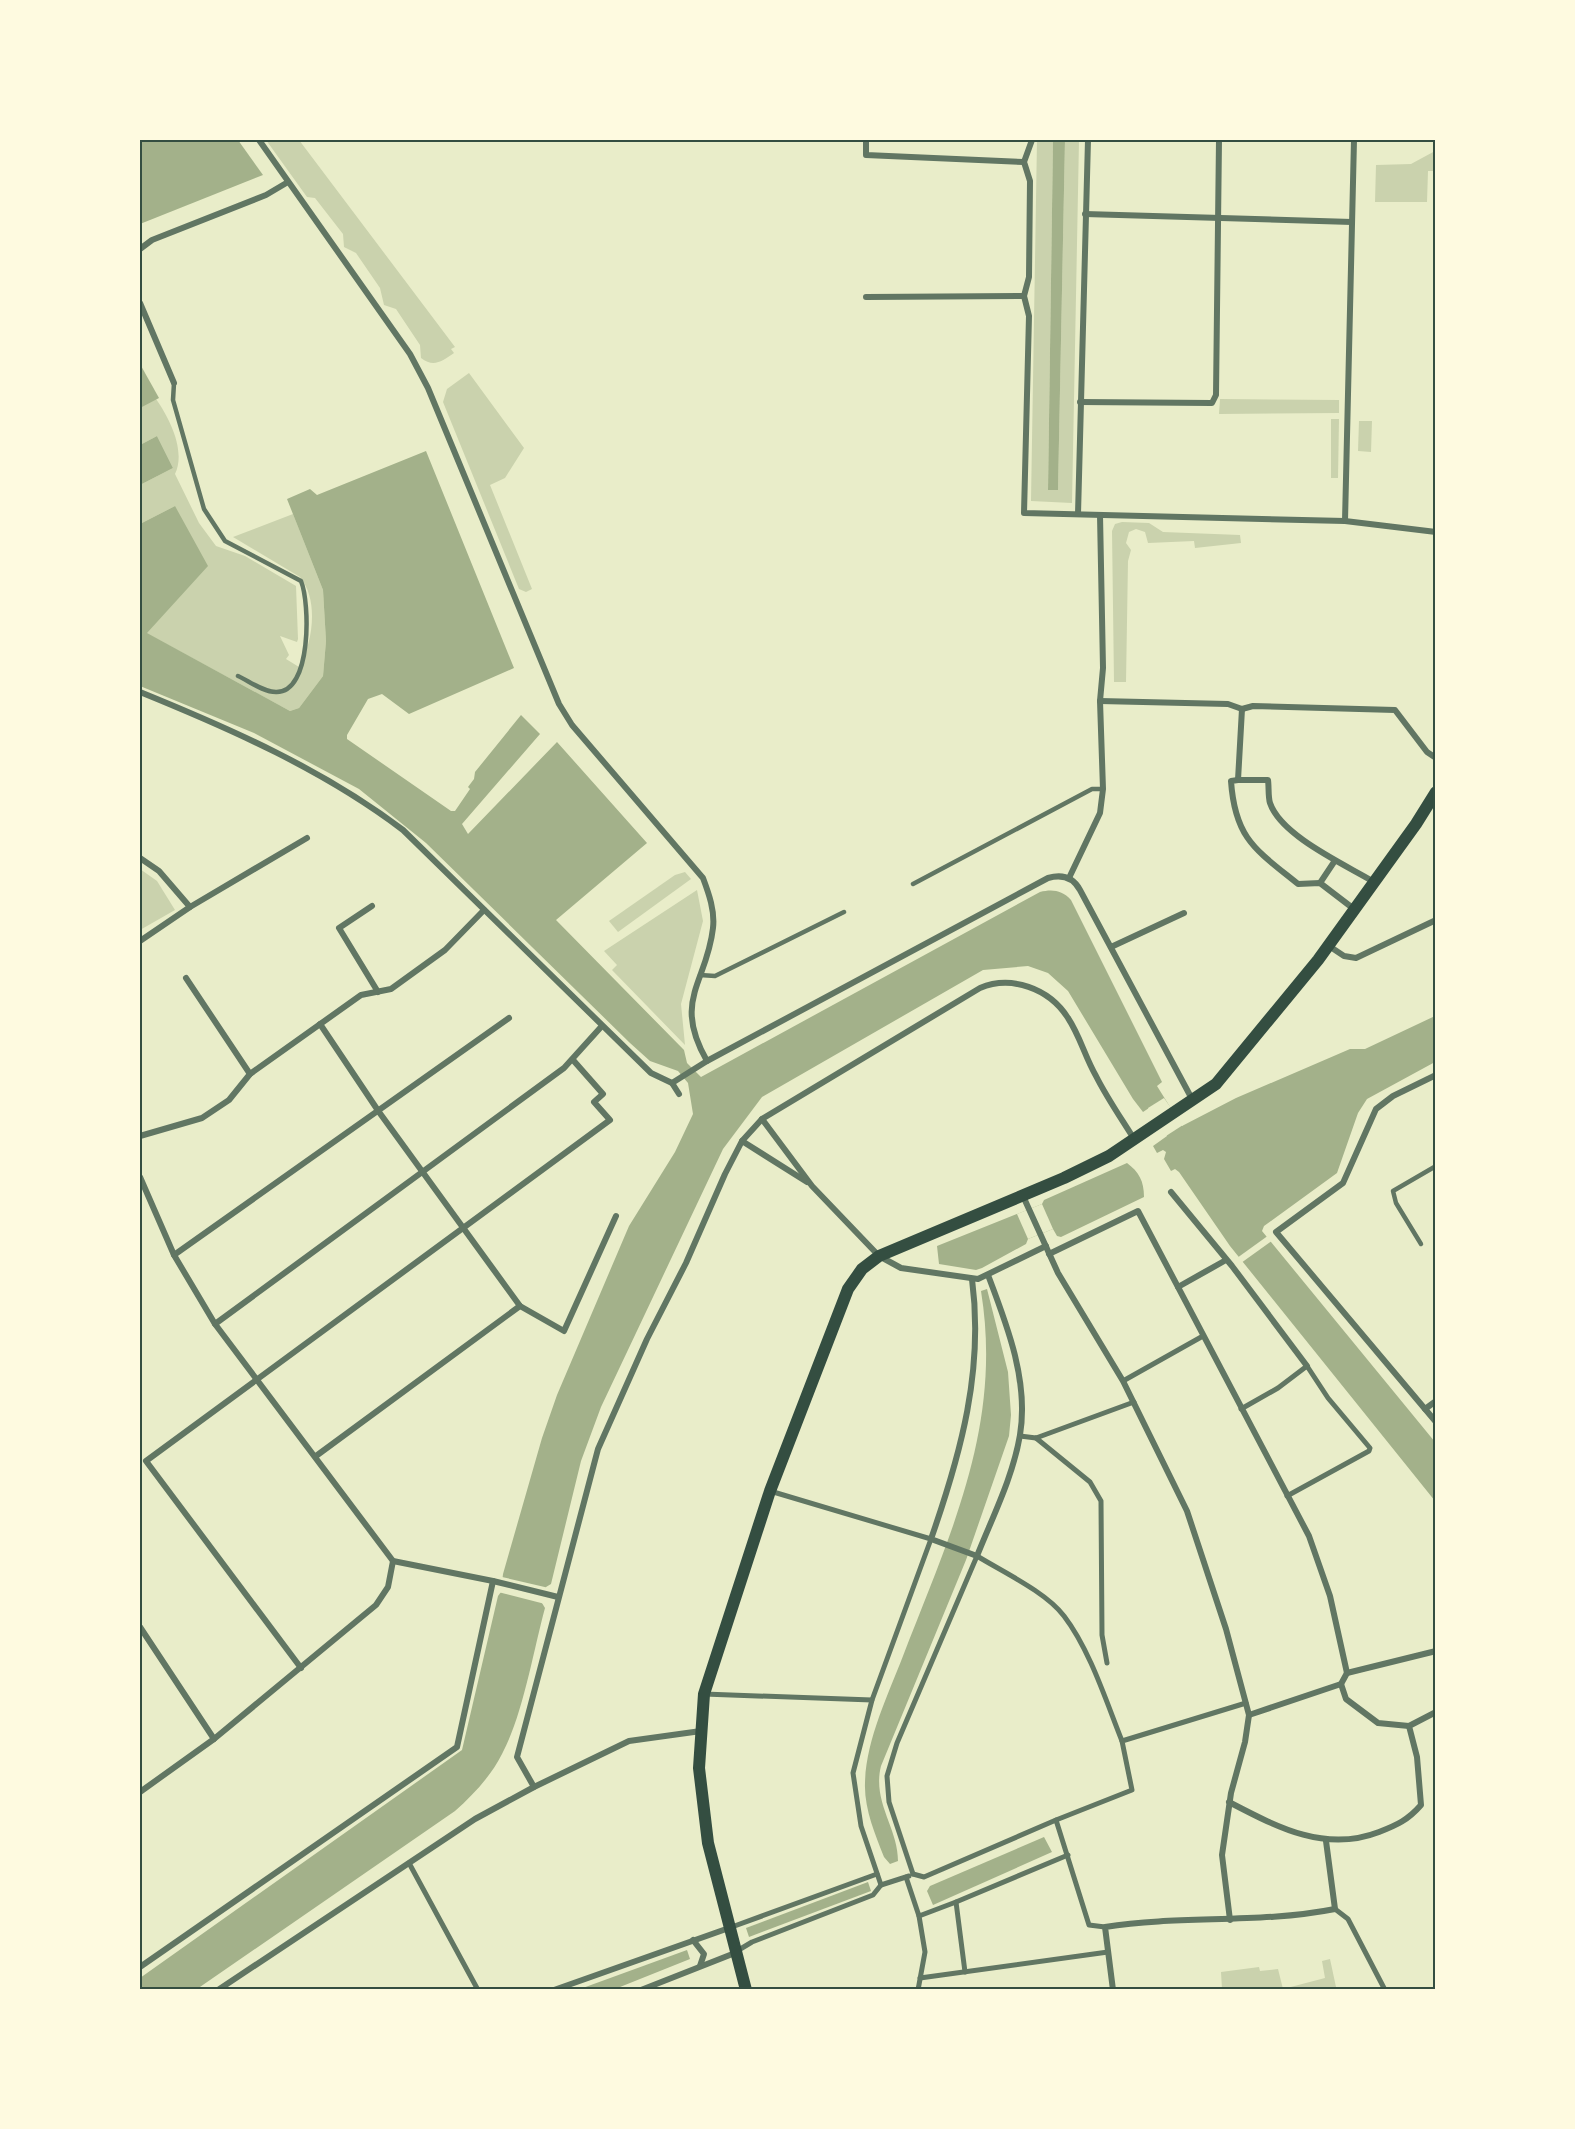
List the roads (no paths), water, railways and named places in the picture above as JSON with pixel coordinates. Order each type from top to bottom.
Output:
[{"type":"main road","points":[[746,1989],[708,1843],[699,1768],[704,1694],[770,1491],[848,1289],[862,1269],[879,1257],[1064,1179],[1134,1139],[1216,1083],[1328,945],[1435,795]]},
{"type":"street","points":[[259,140],[410,354],[429,388],[559,704],[572,725],[703,878],[709,894],[714,927],[699,975],[691,1017],[697,1041],[707,1061]]},
{"type":"street","points":[[866,140],[866,155],[1024,162]]},
{"type":"street","points":[[1032,140],[1024,162],[1030,181],[1029,277],[1024,296],[1029,316],[1024,513],[1345,521],[1436,532]]},
{"type":"street","points":[[1078,514],[1088,140]]},
{"type":"street","points":[[1080,402],[1212,403],[1216,395],[1218,140]]},
{"type":"street","points":[[1345,521],[1353,140]]},
{"type":"street","points":[[140,249],[152,240],[266,195],[288,182]]},
{"type":"street","points":[[1085,214],[1352,222]]},
{"type":"street","points":[[866,297],[1024,296]]},
{"type":"street","points":[[140,303],[174,382]]},
{"type":"street","points":[[1069,878],[1100,813],[1103,789],[1100,701],[1103,668],[1100,515]]},
{"type":"street","points":[[140,692],[248,739],[363,800],[403,830],[602,1027],[651,1073],[672,1083],[679,1094]]},
{"type":"street","points":[[1100,701],[1228,704],[1242,709],[1253,706],[1395,710],[1427,752],[1436,758]]},
{"type":"street","points":[[1239,780],[1242,709]]},
{"type":"street","points":[[1355,909],[1320,883],[1298,884],[1253,848],[1233,811],[1231,781],[1268,780],[1270,804],[1280,820],[1334,862],[1347,865],[1374,882]]},
{"type":"street","points":[[140,941],[190,907],[307,838]]},
{"type":"street","points":[[140,858],[159,871],[190,907]]},
{"type":"street","points":[[1320,883],[1334,862]]},
{"type":"street","points":[[672,1083],[707,1061],[1048,878],[1069,878],[1076,883],[1192,1099]]},
{"type":"street","points":[[372,906],[339,928],[378,992]]},
{"type":"street","points":[[140,1136],[202,1118],[230,1100],[250,1074],[361,995],[391,989],[445,950],[484,910]]},
{"type":"street","points":[[1111,947],[1184,913]]},
{"type":"street","points":[[1328,945],[1344,956],[1356,958],[1436,920]]},
{"type":"street","points":[[186,978],[250,1074]]},
{"type":"street","points":[[534,1787],[517,1757],[598,1449],[647,1339],[686,1263],[725,1174],[742,1142],[762,1119],[980,988],[992,982],[1011,982],[1028,986],[1042,993],[1068,1017],[1095,1076],[1134,1139]]},
{"type":"street","points":[[174,1255],[509,1018]]},
{"type":"street","points":[[320,1024],[379,1112],[520,1306],[564,1331],[616,1216]]},
{"type":"street","points":[[215,1324],[573,1060],[602,1027]]},
{"type":"street","points":[[301,1668],[146,1461],[610,1120],[594,1102],[603,1094],[573,1060]]},
{"type":"street","points":[[1436,1075],[1393,1096],[1376,1109],[1343,1183],[1276,1232],[1436,1422]]},
{"type":"street","points":[[762,1119],[813,1186],[879,1257],[901,1268],[972,1279],[988,1275],[1046,1246]]},
{"type":"street","points":[[742,1142],[813,1186]]},
{"type":"street","points":[[140,1177],[174,1255],[215,1324],[393,1561],[558,1597]]},
{"type":"street","points":[[1171,1192],[1370,1448],[1369,1451],[1287,1496]]},
{"type":"street","points":[[1023,1196],[1058,1273],[1123,1381],[1187,1510],[1226,1629],[1249,1715],[1229,1802],[1222,1855],[1230,1920]]},
{"type":"street","points":[[1049,1254],[1138,1211],[1309,1536],[1322,1573],[1347,1673],[1341,1684],[1249,1715]]},
{"type":"street","points":[[1178,1287],[1226,1260]]},
{"type":"street","points":[[913,1874],[889,1802],[887,1776],[897,1743],[977,1556],[1020,1436],[1022,1405],[1015,1358],[988,1275]]},
{"type":"street","points":[[881,1885],[861,1826],[853,1787],[856,1757],[872,1700],[950,1484],[969,1410],[976,1336],[972,1279]]},
{"type":"street","points":[[316,1456],[520,1306]]},
{"type":"street","points":[[1123,1381],[1203,1336]]},
{"type":"street","points":[[1241,1409],[1278,1388],[1307,1366]]},
{"type":"street","points":[[1425,1409],[1436,1401]]},
{"type":"street","points":[[1020,1436],[1036,1438],[1134,1402]]},
{"type":"street","points":[[1036,1438],[1090,1482],[1101,1501],[1102,1635],[1107,1663]]},
{"type":"street","points":[[641,1989],[735,1953],[752,1942],[873,1895],[881,1885],[913,1874],[924,1876],[1132,1790],[1122,1741],[1093,1668],[1064,1616],[1045,1598],[977,1556],[931,1539],[770,1491]]},
{"type":"street","points":[[140,1791],[214,1739],[376,1605],[388,1587],[393,1561]]},
{"type":"street","points":[[140,1967],[457,1747],[493,1581]]},
{"type":"street","points":[[140,1627],[214,1739]]},
{"type":"street","points":[[1347,1673],[1436,1651]]},
{"type":"street","points":[[1341,1684],[1346,1699],[1378,1723],[1409,1726],[1436,1712]]},
{"type":"street","points":[[704,1694],[872,1700]]},
{"type":"street","points":[[1122,1741],[1246,1703]]},
{"type":"street","points":[[1229,1802],[1287,1830],[1326,1841],[1362,1839],[1408,1821],[1421,1805],[1418,1757],[1409,1726]]},
{"type":"street","points":[[218,1989],[475,1819],[534,1787],[629,1741],[702,1731]]},
{"type":"street","points":[[1056,1820],[1089,1926],[1105,1927],[1170,1919],[1230,1920],[1335,1909],[1348,1919],[1384,1989]]},
{"type":"street","points":[[1326,1841],[1335,1909]]},
{"type":"street","points":[[919,1916],[1068,1856]]},
{"type":"street","points":[[409,1863],[477,1989]]},
{"type":"street","points":[[554,1989],[877,1874]]},
{"type":"street","points":[[906,1877],[919,1916],[925,1952],[918,1989]]},
{"type":"street","points":[[956,1902],[966,1972]]},
{"type":"street","points":[[1105,1927],[1113,1989]]},
{"type":"street","points":[[693,1940],[704,1954],[700,1966]]},
{"type":"street","points":[[920,1978],[1108,1952]]},
{"type":"lane","points":[[174,382],[173,400],[204,509],[225,541],[301,581],[306,594],[305,647],[298,676],[290,688],[278,693],[268,691],[238,676]]},
{"type":"lane","points":[[913,884],[1092,789],[1103,789]]},
{"type":"lane","points":[[699,975],[715,976],[844,912]]},
{"type":"lane","points":[[1421,1244],[1396,1203],[1393,1191],[1436,1166]]}]
